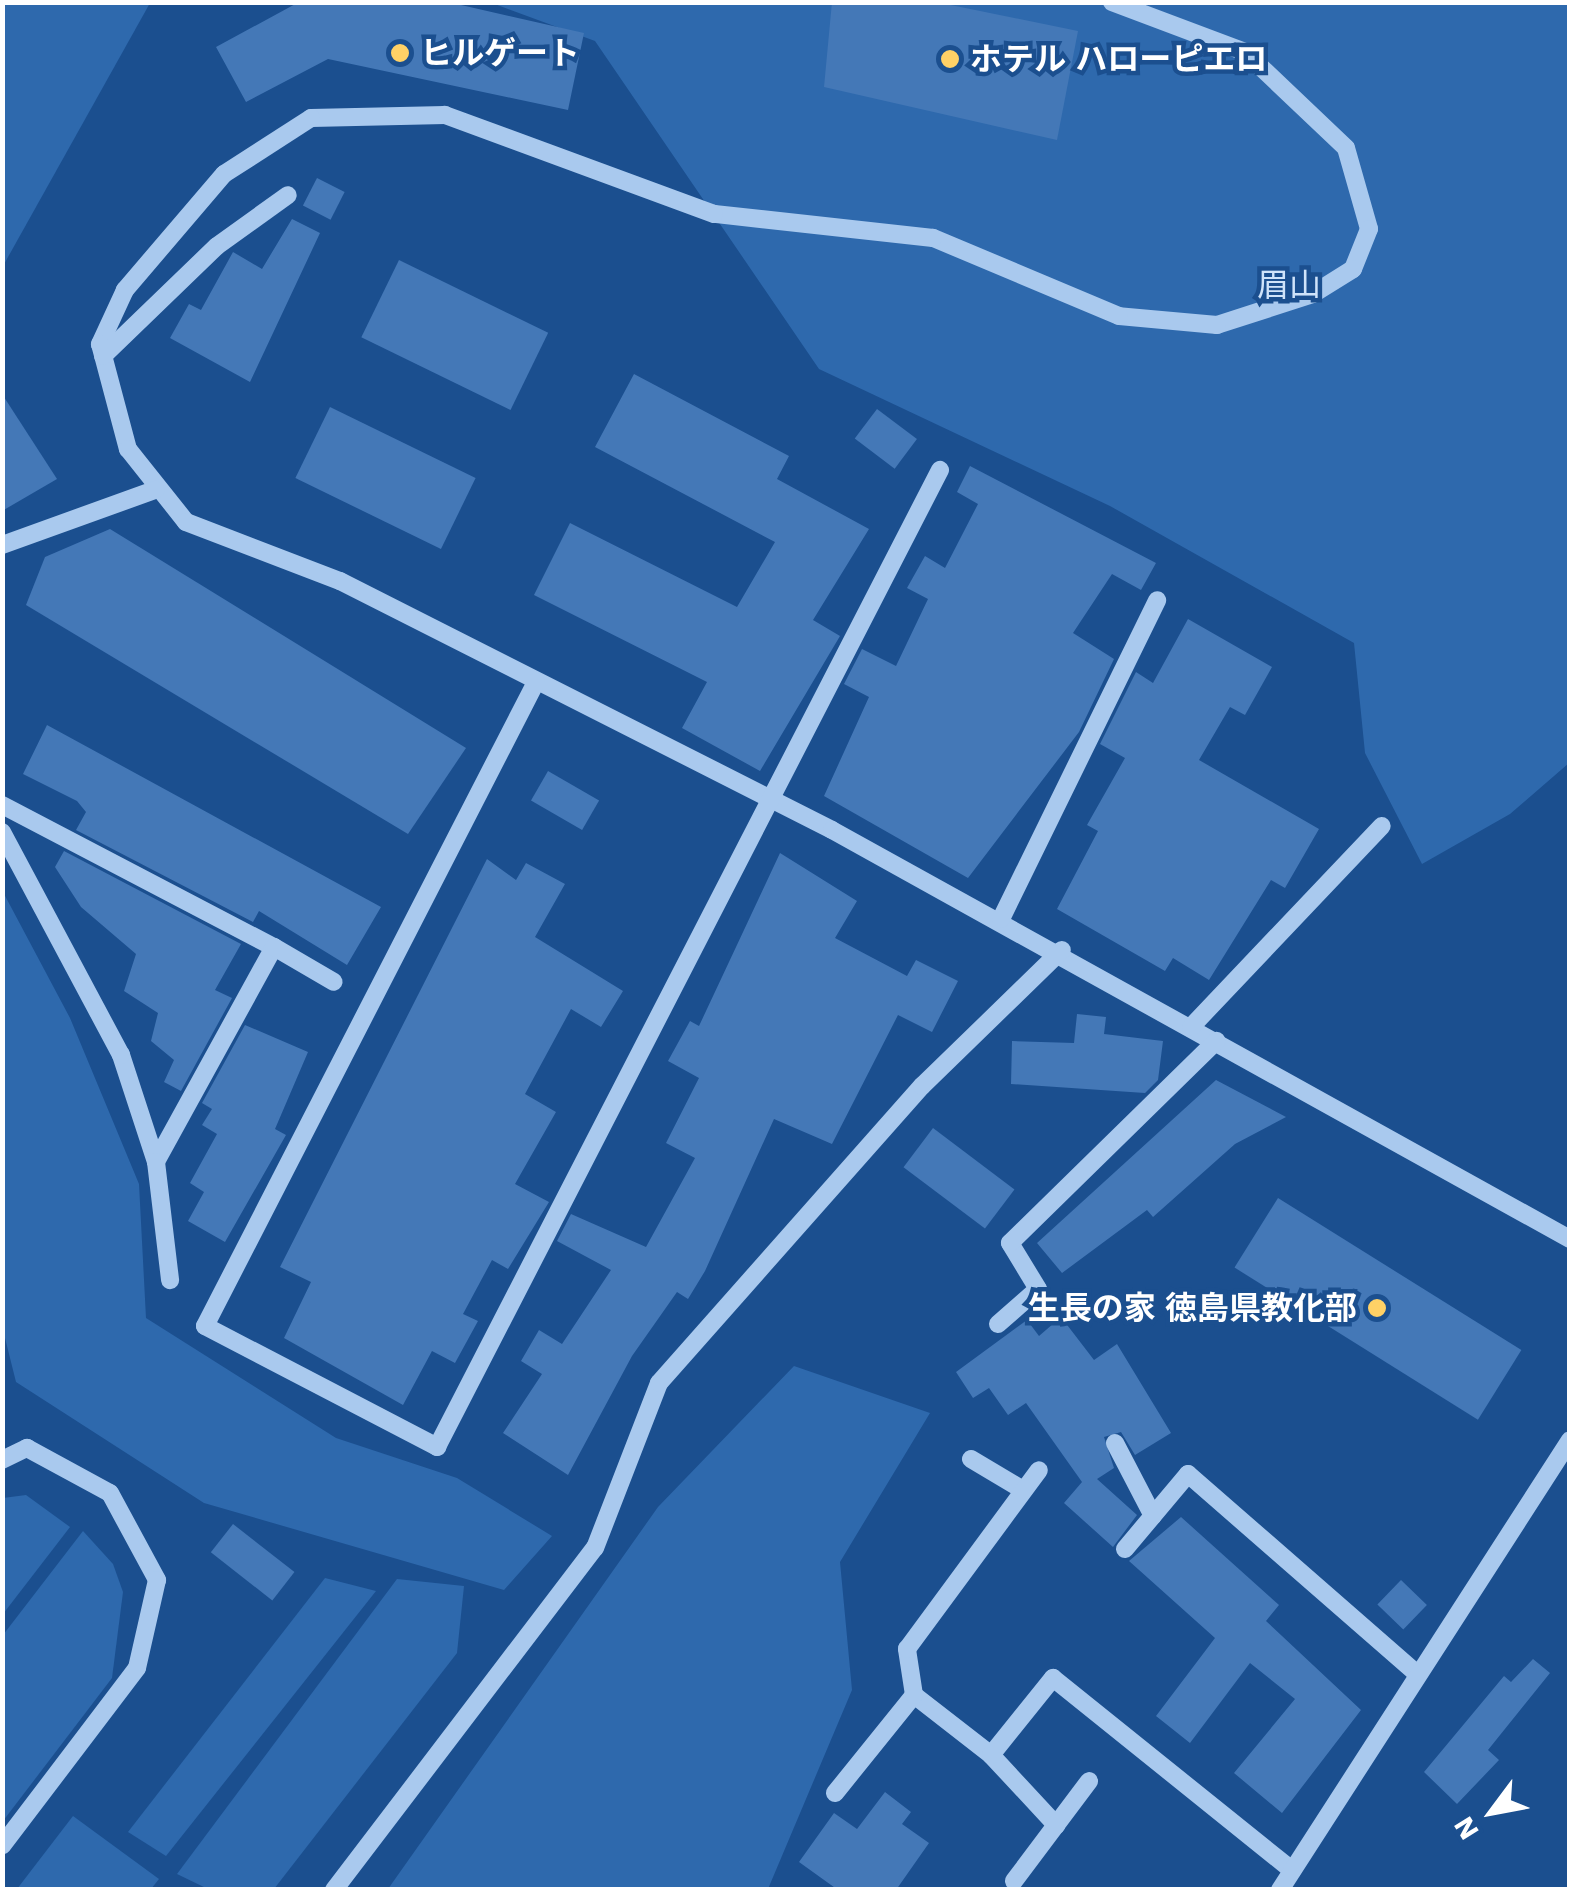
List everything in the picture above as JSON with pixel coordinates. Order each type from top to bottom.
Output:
[{"type":"street","points":[[1112,2],[1245,52],[1346,148],[1369,228],[1353,269],[1312,294],[1217,325],[1119,316],[933,238],[714,214],[445,115],[376,110],[312,118],[224,174],[125,290],[103,356],[128,448],[154,490],[186,522],[340,581],[1062,950],[1191,1027],[1570,1239]]},
{"type":"street","points":[[103,356],[217,246],[288,194]]},
{"type":"street","points":[[536,682],[205,1326],[437,1448],[767,798],[940,470]]},
{"type":"street","points":[[2,545],[154,490]]},
{"type":"street","points":[[1001,919],[1157,600]]},
{"type":"street","points":[[2,805],[334,982]]},
{"type":"street","points":[[1191,1027],[1382,826]]},
{"type":"street","points":[[2,832],[121,1055],[156,1162],[170,1280]]},
{"type":"street","points":[[156,1162],[274,948]]},
{"type":"street","points":[[334,1890],[595,1548],[660,1383],[922,1086],[1062,950]]},
{"type":"street","points":[[998,1324],[1038,1288],[1010,1243],[1216,1041]]},
{"type":"street","points":[[1280,1890],[1414,1671],[1570,1440]]},
{"type":"street","points":[[1115,1443],[1152,1516]]},
{"type":"street","points":[[2,1460],[27,1448],[110,1493],[157,1580],[137,1668],[2,1846]]},
{"type":"street","points":[[971,1459],[1023,1490]]},
{"type":"street","points":[[1038,1470],[907,1649],[914,1695],[991,1755],[1056,1825]]},
{"type":"street","points":[[1125,1549],[1188,1474],[1414,1671]]},
{"type":"street","points":[[991,1755],[1053,1678],[1292,1870]]},
{"type":"street","points":[[835,1793],[914,1695]]},
{"type":"street","points":[[1014,1882],[1089,1781]]},
{"type":"green space","points":[[2,3],[150,3],[3,266]]},
{"type":"green space","name":"眉山","points":[[492,3],[1569,3],[1569,763],[1510,814],[1422,864],[1365,753],[1354,643],[1110,506],[819,369],[595,41]]},
{"type":"green space","points":[[3,892],[70,1018],[139,1184],[146,1318],[336,1438],[457,1478],[552,1536],[504,1590],[204,1503],[16,1382],[2,1326]]},
{"type":"green space","points":[[794,1366],[930,1413],[840,1562],[852,1690],[768,1889],[388,1889],[658,1507]]},
{"type":"green space","points":[[26,1495],[70,1527],[3,1614],[3,1498]]},
{"type":"green space","points":[[83,1531],[113,1564],[123,1592],[112,1678],[3,1821],[3,1635]]},
{"type":"green space","points":[[325,1578],[376,1591],[166,1856],[128,1832]]},
{"type":"green space","points":[[397,1579],[464,1586],[457,1653],[274,1889],[208,1889],[177,1874]]},
{"type":"green space","points":[[73,1816],[159,1879],[151,1889],[17,1889]]},
{"type":"building","name":"ヒルゲート","points":[[299,2],[448,2],[584,33],[568,110],[328,59],[246,102],[216,47]]},
{"type":"building","name":"ホテル ハローピエロ","points":[[832,2],[936,2],[1078,31],[1057,140],[824,87]]},
{"type":"building","points":[[317,178],[345,192],[331,220],[303,206]]},
{"type":"building","points":[[292,219],[320,233],[250,382],[170,338],[189,304],[201,310],[233,252],[262,269]]},
{"type":"building","points":[[399,260],[548,333],[510,410],[361,337]]},
{"type":"building","points":[[634,374],[789,456],[777,479],[869,529],[813,620],[840,636],[760,771],[682,728],[707,682],[534,595],[570,523],[737,607],[775,542],[595,447]]},
{"type":"building","points":[[2,394],[57,479],[2,511]]},
{"type":"building","points":[[330,407],[476,478],[441,549],[295,478]]},
{"type":"building","points":[[877,409],[917,439],[895,469],[855,439]]},
{"type":"building","points":[[970,466],[1156,563],[1141,590],[1112,574],[1073,633],[1114,659],[1079,732],[968,878],[824,796],[869,697],[844,684],[862,649],[896,666],[928,599],[907,588],[925,556],[945,568],[978,504],[957,492]]},
{"type":"building","points":[[110,529],[466,748],[408,834],[26,605],[45,557]]},
{"type":"building","points":[[1188,619],[1272,667],[1245,715],[1230,707],[1199,760],[1319,829],[1285,888],[1271,880],[1209,980],[1173,958],[1165,971],[1057,909],[1098,831],[1087,825],[1125,758],[1100,744],[1136,672],[1153,683]]},
{"type":"building","points":[[47,725],[381,907],[347,965],[259,911],[253,922],[76,830],[86,812],[77,801],[23,774]]},
{"type":"building","points":[[548,771],[599,800],[582,830],[531,800]]},
{"type":"building","points":[[64,851],[241,944],[215,990],[232,998],[181,1091],[164,1082],[174,1060],[151,1041],[158,1013],[124,991],[136,954],[81,907],[55,867]]},
{"type":"building","points":[[780,853],[857,901],[835,938],[907,976],[916,960],[958,981],[932,1032],[898,1015],[832,1144],[774,1119],[705,1271],[688,1299],[677,1292],[632,1356],[568,1475],[503,1433],[542,1374],[521,1361],[539,1330],[562,1344],[611,1270],[557,1241],[571,1214],[646,1247],[695,1158],[666,1143],[699,1078],[668,1061],[690,1021],[699,1026]]},
{"type":"building","points":[[487,859],[516,880],[526,863],[565,884],[535,937],[623,991],[601,1027],[571,1009],[525,1094],[556,1112],[515,1184],[549,1202],[508,1269],[492,1260],[463,1314],[478,1321],[455,1363],[432,1351],[403,1405],[284,1338],[311,1282],[280,1267]]},
{"type":"building","points":[[1077,1014],[1106,1017],[1104,1034],[1163,1041],[1158,1080],[1145,1093],[1011,1084],[1012,1041],[1074,1043]]},
{"type":"building","points":[[245,1025],[308,1052],[275,1129],[286,1135],[225,1242],[188,1221],[204,1192],[190,1183],[217,1134],[202,1125],[212,1109],[202,1103]]},
{"type":"building","points":[[1216,1080],[1286,1117],[1235,1144],[1153,1217],[1147,1210],[1062,1273],[1037,1243]]},
{"type":"building","points":[[933,1128],[1014,1189],[985,1229],[904,1167]]},
{"type":"building","name":"生長の家 徳島県教化部","points":[[1278,1198],[1521,1350],[1478,1420],[1235,1268]]},
{"type":"building","points":[[1061,1317],[1094,1360],[1117,1344],[1171,1433],[1135,1455],[1121,1432],[1104,1437],[1114,1468],[1097,1479],[1137,1515],[1113,1547],[1064,1503],[1082,1482],[1026,1403],[1008,1415],[989,1388],[973,1398],[956,1372],[1027,1320],[1039,1336]]},
{"type":"building","points":[[1181,1517],[1279,1605],[1266,1621],[1361,1710],[1282,1813],[1234,1773],[1295,1699],[1250,1663],[1190,1743],[1156,1716],[1215,1638],[1129,1561]]},
{"type":"building","points":[[233,1524],[294,1572],[272,1600],[211,1552]]},
{"type":"building","points":[[1401,1580],[1427,1605],[1403,1629],[1377,1604]]},
{"type":"building","points":[[1533,1659],[1550,1673],[1488,1750],[1499,1760],[1457,1804],[1424,1772],[1504,1676],[1511,1682]]},
{"type":"building","points":[[885,1792],[911,1812],[902,1824],[929,1843],[896,1890],[838,1890],[799,1862],[834,1813],[857,1829]]},
{"type":"place","name":"ヒルゲート","points":[[400,53]]},
{"type":"place","name":"ホテル ハローピエロ","points":[[950,59]]},
{"type":"place","name":"生長の家 徳島県教化部","points":[[1377,1308]]}]
